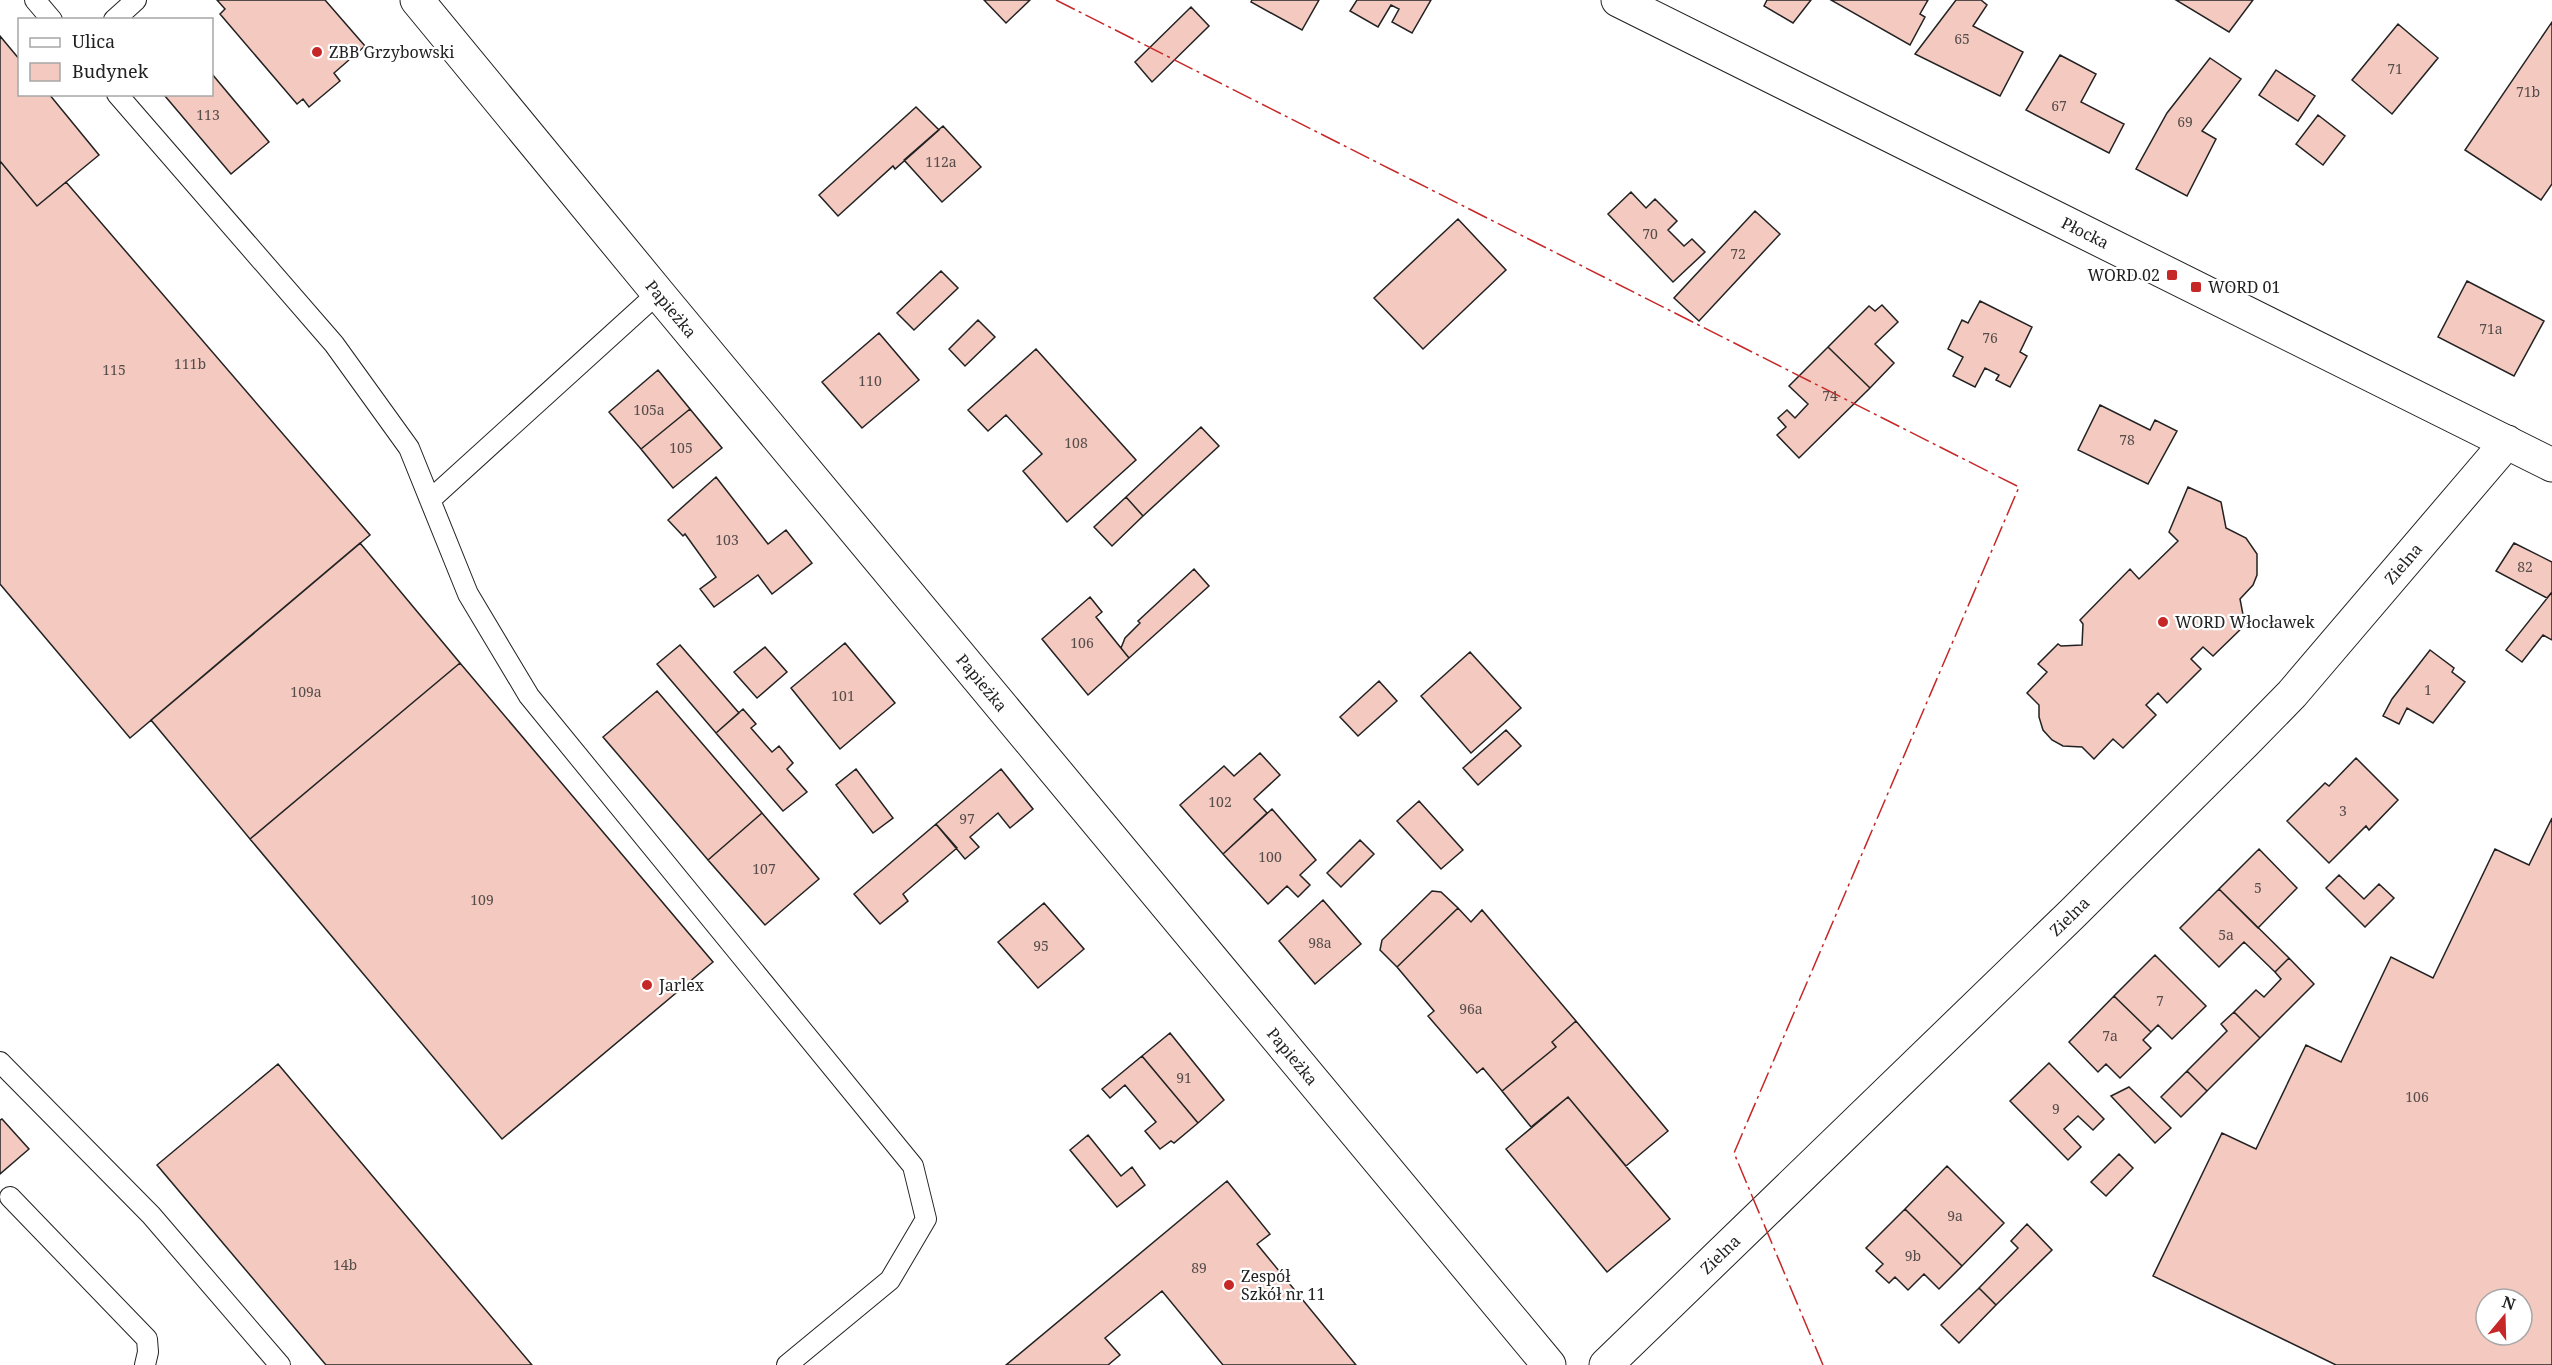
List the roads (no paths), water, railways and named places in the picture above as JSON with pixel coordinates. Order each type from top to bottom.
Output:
[{"type":"street","name":"Papieżka","points":[[417,0],[1549,1365]]},
{"type":"street","name":"Płocka","points":[[1618,0],[2552,465]]},
{"type":"street","name":"Zielna","points":[[1606,1365],[2073,913],[2244,743],[2321,660],[2507,442]]},
{"type":"lane","points":[[35,0],[50,18]]},
{"type":"lane","points":[[116,18],[136,0]]},
{"type":"lane","points":[[119,96],[334,344],[409,448],[468,594],[529,696],[913,1166],[926,1219],[890,1280],[787,1365]]},
{"type":"lane","points":[[430,500],[658,293]]},
{"type":"lane","points":[[0,1062],[151,1215],[280,1365]]},
{"type":"lane","points":[[10,1197],[147,1339],[148,1352],[145,1365]]},
{"type":"place","name":"ZBB Grzybowski","points":[[317,52]]},
{"type":"place","name":"WORD 02","points":[[2172,275]]},
{"type":"place","name":"WORD 01","points":[[2196,287]]},
{"type":"place","name":"WORD Włocławek","points":[[2163,622]]},
{"type":"place","name":"Jarlex","points":[[647,985]]},
{"type":"place","name":"Zespół Szkół nr 11","points":[[1229,1285]]}]
